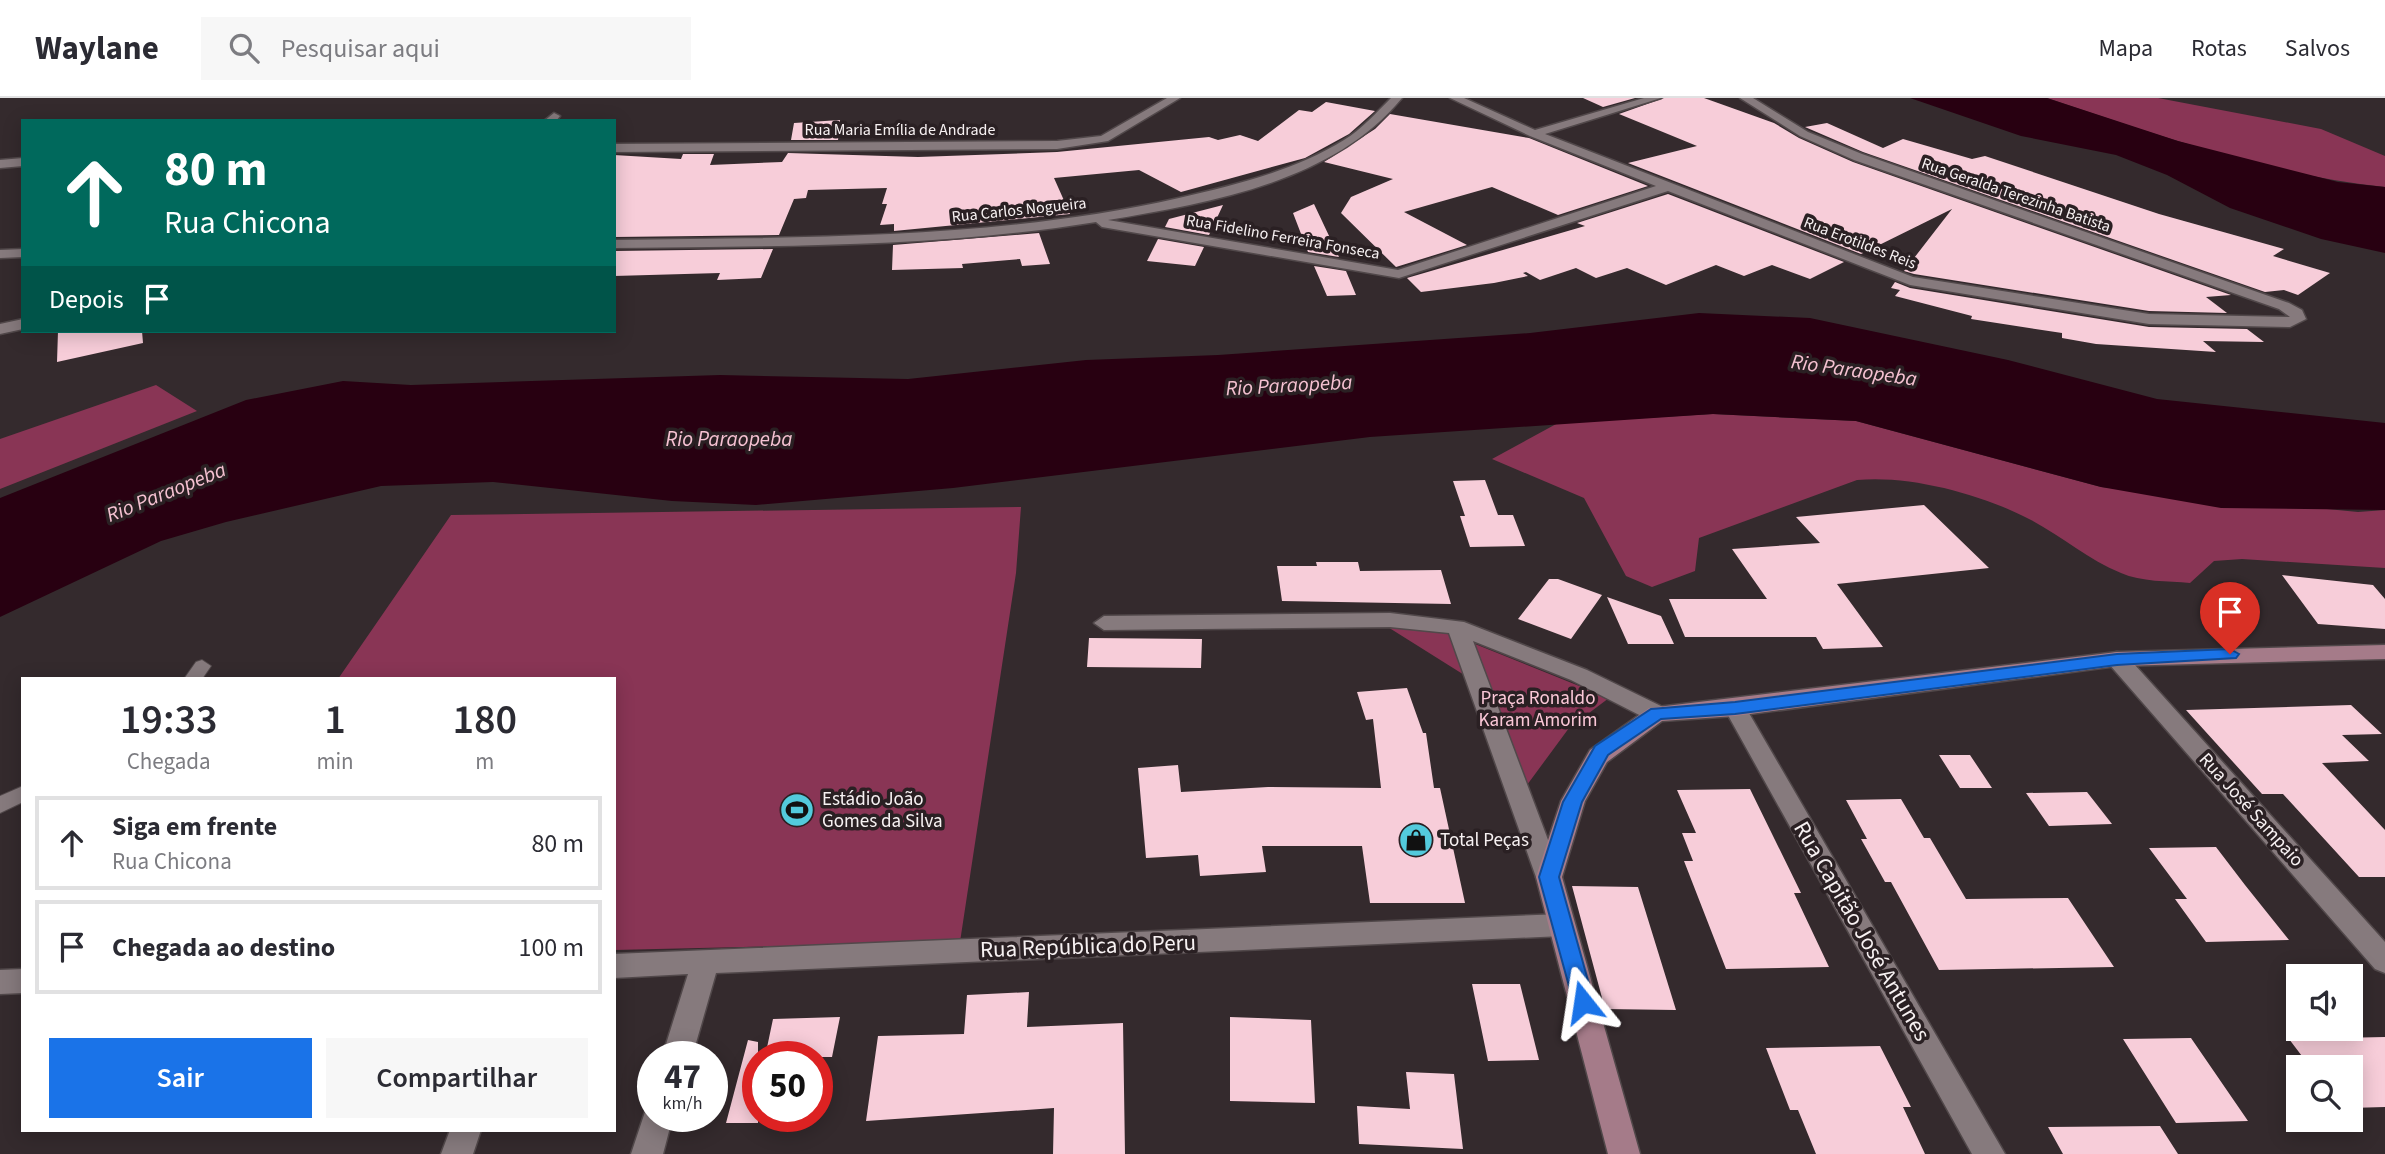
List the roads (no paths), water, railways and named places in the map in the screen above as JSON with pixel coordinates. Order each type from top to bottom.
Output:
[{"type":"main road","points":[[1625,1154],[1549,877],[1573,802],[1602,751],[1657,714],[1735,708],[2117,659],[2385,652]]},
{"type":"street","name":"Rua Maria Emília de Andrade","points":[[616,148],[1057,145],[1104,139],[1175,98]]},
{"type":"street","name":"Rua Carlos Nogueira","points":[[616,244],[922,238],[1048,227],[1161,207],[1267,180],[1347,144],[1397,98]]},
{"type":"street","name":"Rua Erotildes Reis","points":[[1455,98],[1534,134],[1886,274],[1936,287],[2149,319],[2290,322],[2298,319],[2297,313],[2284,306]]},
{"type":"street","points":[[1534,134],[1656,98]]},
{"type":"street","name":"Rua Geralda Terezinha Batista","points":[[1745,98],[1804,134],[1858,157],[2284,306]]},
{"type":"street","points":[[0,164],[21,162]]},
{"type":"street","name":"Rua Fidelino Ferreira Fonseca","points":[[1087,220],[1399,274],[1670,186]]},
{"type":"street","points":[[0,254],[21,253]]},
{"type":"street","points":[[0,329],[21,324]]},
{"type":"street","points":[[1104,623],[1390,620],[1457,627],[1579,675],[1657,714]]},
{"type":"street","points":[[1457,627],[1549,877]]},
{"type":"street","name":"Rua José Sampaio","points":[[2117,659],[2385,961]]},
{"type":"street","name":"Rua Capitão José Antunes","points":[[1735,708],[1989,1154]]},
{"type":"street","name":"Rua República do Peru","points":[[616,966],[1562,925]]},
{"type":"street","points":[[682,1041],[706,961]]},
{"type":"street","points":[[0,982],[21,981]]},
{"type":"street","points":[[457,1154],[465,1132]]},
{"type":"street","points":[[647,1154],[654,1132]]},
{"type":"lane","points":[[0,805],[21,794]]},
{"type":"water","points":[[1910,98],[2047,98],[2178,141],[2338,182],[2385,187],[2385,253],[2321,239],[2230,208],[2167,175],[2116,155],[2021,136]]},
{"type":"water","name":"Rio Paraopeba","points":[[1699,313],[1810,318],[2008,360],[2157,399],[2385,423],[2385,510],[2221,508],[2101,487],[1856,421],[1713,414],[1370,437],[953,488],[756,505],[672,501],[493,482],[381,486],[226,522],[161,541],[0,617],[0,498],[246,400],[343,381],[411,385],[720,375],[908,379],[1086,360],[1218,355],[1530,333]]},
{"type":"place","name":"Estádio João Gomes da Silva","points":[[797,810]]},
{"type":"place","name":"Total Peças","points":[[1416,840]]},
{"type":"park label","name":"Praça Ronaldo Karam Amorim","points":[[1538,709]]}]
